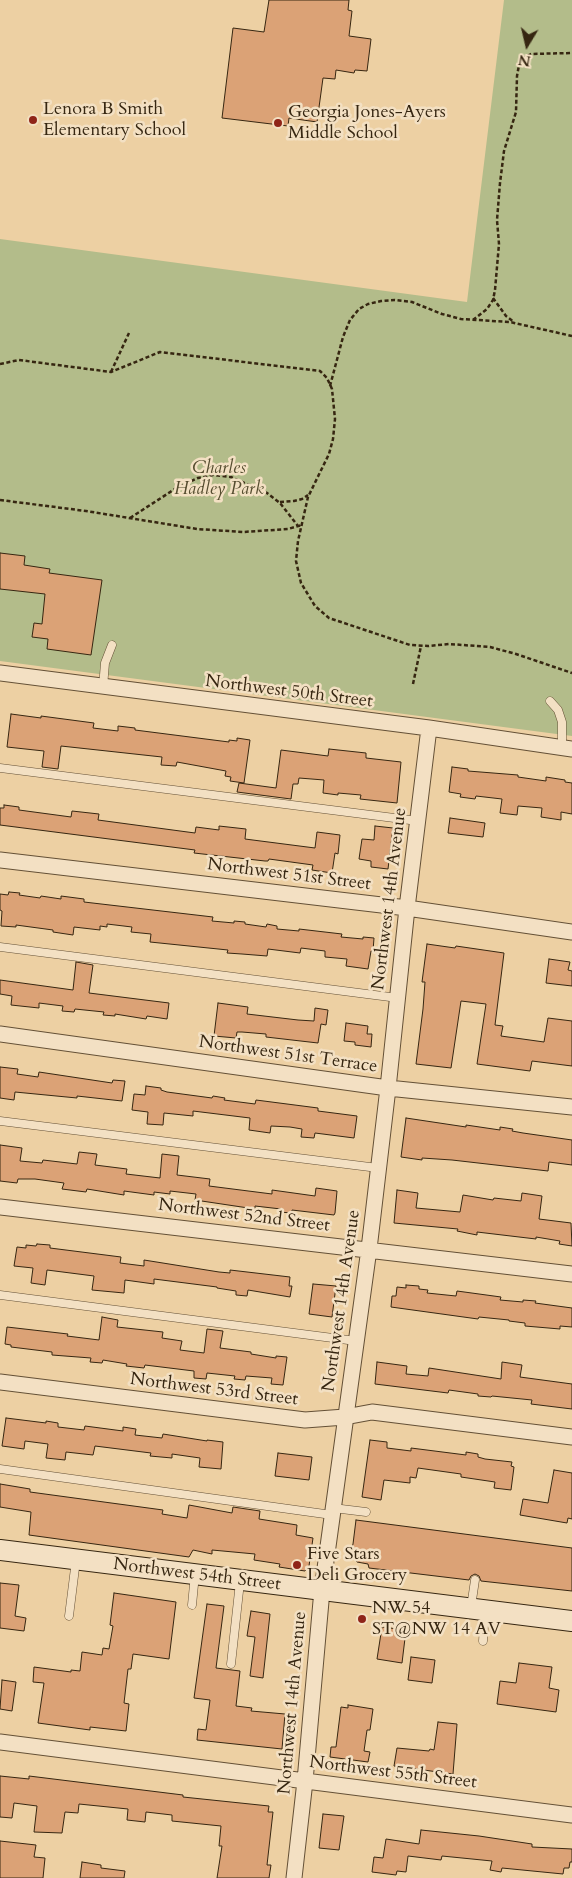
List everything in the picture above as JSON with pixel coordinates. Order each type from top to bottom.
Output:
[{"type":"main road","name":"Northwest 54th Street","points":[[0,1550],[572,1621]]},
{"type":"street","name":"Northwest 50th Street","points":[[0,673],[429,728],[567,748]]},
{"type":"street","name":"Northwest 14th Avenue","points":[[294,1878],[305,1781],[322,1590],[388,1088],[429,728]]},
{"type":"street","name":"Northwest 51st Street","points":[[0,860],[407,908],[572,932]]},
{"type":"street","name":"Northwest 51st Terrace","points":[[0,1034],[388,1088],[572,1106]]},
{"type":"street","name":"Northwest 52nd Street","points":[[0,1207],[572,1274]]},
{"type":"street","name":"Northwest 53rd Street","points":[[0,1382],[305,1420],[345,1418],[372,1412],[572,1438]]},
{"type":"street","name":"Northwest 55th Street","points":[[0,1742],[572,1815]]},
{"type":"lane","points":[[103,687],[105,663],[112,645]]},
{"type":"lane","points":[[550,701],[558,710],[567,748]]},
{"type":"lane","points":[[0,768],[418,821]]},
{"type":"lane","points":[[0,947],[398,998]]},
{"type":"lane","points":[[0,1121],[378,1168]]},
{"type":"lane","points":[[0,1295],[356,1341]]},
{"type":"lane","points":[[0,1469],[332,1511],[366,1512]]},
{"type":"lane","points":[[69,1616],[76,1560]]},
{"type":"lane","points":[[192,1605],[195,1574]]},
{"type":"lane","points":[[231,1664],[240,1580]]},
{"type":"lane","points":[[475,1580],[483,1641]]},
{"type":"path","points":[[473,320],[487,309],[493,298],[498,261],[499,230],[497,220],[500,183],[504,151],[516,112],[519,65],[523,58],[531,54],[572,53]]},
{"type":"path","points":[[493,298],[506,316],[515,323]]},
{"type":"path","points":[[330,386],[343,337],[350,320],[368,304],[395,300],[412,302],[442,314],[473,320],[515,323],[572,336]]},
{"type":"path","points":[[111,372],[128,333]]},
{"type":"path","points":[[0,364],[19,360],[111,372],[160,352],[320,371],[327,378],[330,386],[335,419],[333,439],[330,454],[310,494],[300,525],[296,561],[302,583],[314,606],[329,618],[410,645],[449,644],[490,647],[572,673]]},
{"type":"path","points":[[130,518],[178,487],[198,478],[213,475],[231,477],[247,483],[278,502],[300,525]]},
{"type":"path","points":[[278,502],[302,499],[310,494]]},
{"type":"path","points":[[0,500],[197,529],[243,532],[288,529],[300,525]]},
{"type":"path","points":[[413,684],[421,645]]},
{"type":"green space","name":"Charles Hadley Park","points":[[504,0],[572,0],[572,736],[0,661],[0,239],[467,302]]},
{"type":"building","points":[[269,0],[349,0],[348,10],[352,11],[349,36],[371,39],[367,71],[355,70],[354,73],[336,70],[335,79],[323,78],[317,122],[289,118],[288,126],[222,118],[233,28],[264,32]]},
{"type":"building","points":[[0,553],[25,556],[24,565],[50,569],[49,573],[102,580],[91,655],[47,649],[48,639],[32,637],[34,623],[42,624],[45,594],[0,589]]},
{"type":"building","points":[[11,714],[94,723],[93,728],[118,731],[118,726],[135,728],[135,730],[229,742],[229,740],[237,741],[237,738],[250,740],[244,783],[230,781],[231,777],[225,776],[226,771],[177,762],[176,766],[161,765],[162,757],[61,746],[58,769],[42,767],[44,751],[7,747]]},
{"type":"building","points":[[329,749],[366,753],[366,758],[401,762],[397,803],[360,799],[361,795],[323,793],[324,780],[299,778],[298,784],[293,784],[291,799],[237,792],[239,783],[276,788],[281,750],[328,756]]},
{"type":"building","points":[[452,767],[468,769],[468,771],[518,775],[518,777],[546,781],[546,777],[565,780],[565,782],[572,783],[572,814],[561,812],[561,820],[541,817],[542,808],[518,806],[517,815],[500,813],[502,799],[476,796],[475,799],[460,797],[461,794],[449,792]]},
{"type":"building","points":[[4,805],[19,807],[19,810],[71,817],[72,811],[99,814],[98,820],[195,833],[196,827],[219,830],[219,826],[246,829],[245,839],[315,848],[317,832],[340,835],[338,854],[335,853],[332,873],[312,870],[313,865],[269,859],[265,861],[194,853],[195,850],[0,825],[0,808],[4,808]]},
{"type":"building","points":[[450,818],[485,823],[483,837],[448,833]]},
{"type":"building","points":[[375,826],[393,828],[388,869],[371,867],[371,861],[359,859],[362,839],[374,840]]},
{"type":"building","points":[[9,892],[40,898],[41,896],[61,899],[61,896],[84,899],[84,902],[213,917],[212,921],[245,922],[245,924],[266,927],[267,924],[277,926],[277,929],[299,931],[299,929],[342,934],[341,937],[374,938],[373,951],[371,951],[368,969],[346,966],[347,959],[325,957],[325,951],[301,948],[300,953],[268,949],[267,956],[227,953],[228,950],[150,942],[151,934],[131,932],[132,927],[107,924],[107,927],[100,926],[100,930],[74,927],[73,935],[16,925],[16,927],[1,926],[0,894],[8,895]]},
{"type":"building","points":[[427,944],[504,953],[495,1025],[503,1026],[501,1036],[544,1042],[548,1018],[572,1021],[572,1066],[532,1061],[530,1071],[477,1064],[486,1004],[461,1001],[451,1068],[416,1064],[423,1009],[425,982],[422,982]]},
{"type":"building","points":[[549,959],[570,962],[568,970],[572,971],[572,986],[546,983]]},
{"type":"building","points":[[76,962],[93,965],[89,993],[169,1003],[167,1019],[147,1016],[146,1019],[115,1014],[115,1016],[103,1015],[104,1012],[75,1009],[74,1012],[62,1011],[63,1006],[39,1003],[39,1008],[11,1005],[12,996],[0,994],[0,980],[73,990]]},
{"type":"building","points":[[218,1003],[248,1007],[247,1014],[298,1020],[314,1021],[315,1008],[328,1010],[326,1025],[321,1024],[318,1043],[266,1037],[266,1034],[242,1032],[237,1032],[236,1038],[214,1036]]},
{"type":"building","points":[[346,1023],[368,1026],[367,1034],[372,1034],[371,1047],[355,1045],[355,1042],[344,1041]]},
{"type":"building","points":[[0,1067],[18,1069],[17,1074],[38,1077],[39,1072],[112,1083],[113,1080],[125,1081],[122,1101],[15,1092],[14,1100],[0,1098]]},
{"type":"building","points":[[146,1086],[161,1088],[161,1090],[167,1092],[212,1098],[213,1096],[225,1098],[224,1100],[255,1104],[256,1100],[318,1108],[318,1111],[357,1116],[354,1138],[315,1133],[314,1138],[301,1137],[302,1129],[290,1127],[271,1126],[270,1133],[249,1130],[250,1118],[193,1111],[193,1116],[164,1113],[163,1125],[147,1124],[148,1112],[132,1110],[134,1094],[145,1095]]},
{"type":"building","points":[[406,1118],[466,1127],[466,1125],[500,1130],[500,1127],[523,1133],[572,1140],[572,1165],[549,1162],[548,1171],[452,1160],[422,1158],[422,1160],[401,1157]]},
{"type":"building","points":[[0,1145],[22,1148],[20,1161],[42,1163],[43,1160],[77,1164],[79,1152],[97,1154],[95,1165],[127,1169],[126,1174],[160,1178],[162,1154],[179,1156],[177,1175],[210,1179],[209,1186],[272,1194],[272,1190],[315,1196],[316,1188],[337,1191],[335,1213],[334,1215],[292,1210],[291,1213],[280,1212],[281,1209],[255,1206],[255,1209],[195,1200],[196,1194],[170,1191],[170,1194],[154,1192],[154,1195],[124,1191],[124,1195],[87,1189],[86,1192],[62,1189],[64,1183],[35,1179],[18,1179],[17,1183],[0,1181]]},
{"type":"building","points":[[397,1190],[418,1193],[416,1208],[460,1212],[463,1195],[493,1200],[494,1198],[521,1201],[522,1193],[542,1196],[539,1219],[571,1223],[572,1246],[559,1244],[560,1241],[536,1237],[536,1239],[477,1232],[477,1235],[457,1231],[458,1229],[394,1223]]},
{"type":"building","points":[[37,1244],[50,1245],[50,1248],[121,1257],[120,1263],[144,1266],[144,1260],[219,1272],[230,1273],[230,1270],[290,1277],[289,1286],[292,1286],[290,1297],[248,1290],[247,1296],[236,1295],[236,1291],[217,1287],[154,1279],[154,1284],[125,1280],[124,1293],[92,1290],[94,1276],[47,1270],[45,1285],[31,1283],[33,1268],[14,1266],[17,1247],[26,1248],[26,1245],[36,1246]]},
{"type":"building","points":[[313,1284],[336,1286],[332,1317],[309,1314]]},
{"type":"building","points":[[406,1285],[419,1286],[419,1289],[428,1290],[427,1293],[456,1296],[457,1291],[501,1297],[500,1300],[536,1301],[535,1303],[572,1308],[572,1327],[560,1326],[560,1329],[525,1326],[525,1323],[509,1320],[479,1317],[478,1319],[391,1307],[392,1296],[396,1296],[397,1287],[406,1288]]},
{"type":"building","points":[[102,1317],[118,1320],[117,1327],[163,1332],[162,1338],[182,1341],[180,1350],[204,1353],[207,1329],[223,1331],[220,1348],[251,1352],[251,1354],[276,1358],[276,1356],[287,1357],[283,1385],[271,1384],[272,1378],[246,1376],[245,1380],[234,1379],[235,1376],[207,1373],[206,1379],[194,1378],[194,1371],[145,1365],[144,1368],[126,1366],[127,1364],[103,1360],[102,1363],[90,1362],[91,1358],[52,1355],[52,1352],[11,1347],[11,1345],[5,1344],[7,1327],[68,1334],[67,1336],[99,1340]]},
{"type":"building","points":[[377,1362],[407,1366],[406,1374],[428,1376],[429,1368],[501,1379],[502,1362],[522,1365],[520,1377],[572,1384],[572,1409],[531,1404],[532,1400],[478,1396],[478,1394],[449,1390],[448,1393],[375,1384]]},
{"type":"building","points":[[6,1418],[46,1423],[46,1421],[58,1423],[58,1427],[84,1430],[85,1426],[123,1431],[123,1427],[136,1429],[135,1435],[162,1438],[163,1434],[223,1442],[221,1469],[199,1467],[200,1458],[172,1454],[172,1458],[150,1456],[151,1453],[95,1446],[93,1455],[66,1452],[65,1460],[46,1458],[48,1444],[25,1441],[24,1449],[2,1446]]},
{"type":"building","points":[[370,1440],[387,1442],[387,1448],[411,1451],[411,1448],[466,1455],[466,1452],[478,1454],[478,1457],[485,1459],[512,1462],[511,1466],[514,1467],[511,1490],[494,1488],[495,1482],[461,1477],[461,1474],[418,1468],[416,1478],[410,1477],[410,1483],[384,1480],[381,1500],[362,1497]]},
{"type":"building","points":[[278,1453],[312,1457],[309,1480],[275,1476]]},
{"type":"building","points":[[554,1470],[572,1473],[572,1519],[568,1518],[567,1523],[520,1515],[523,1499],[548,1503]]},
{"type":"building","points":[[0,1484],[30,1489],[30,1492],[163,1510],[162,1514],[187,1518],[189,1505],[232,1513],[233,1507],[260,1511],[259,1519],[297,1525],[296,1535],[313,1538],[309,1566],[305,1571],[279,1567],[280,1564],[254,1560],[255,1554],[212,1550],[212,1554],[193,1550],[189,1557],[29,1535],[31,1512],[0,1507]]},
{"type":"building","points":[[356,1520],[572,1548],[572,1591],[481,1581],[479,1576],[475,1574],[469,1580],[369,1568],[368,1564],[357,1562],[350,1554]]},
{"type":"building","points":[[0,1583],[19,1585],[15,1616],[26,1618],[24,1631],[0,1628]]},
{"type":"building","points":[[114,1593],[176,1602],[169,1659],[133,1654],[131,1669],[128,1669],[124,1703],[129,1704],[126,1731],[90,1727],[90,1730],[38,1723],[44,1683],[33,1682],[34,1667],[71,1672],[71,1670],[80,1671],[82,1652],[102,1655],[103,1648],[109,1649],[113,1626],[110,1625]]},
{"type":"building","points":[[207,1604],[224,1606],[216,1668],[240,1671],[236,1706],[252,1708],[251,1711],[285,1714],[282,1749],[197,1740],[198,1729],[206,1730],[210,1700],[194,1698]]},
{"type":"building","points":[[251,1611],[270,1614],[263,1678],[250,1676],[255,1637],[247,1636]]},
{"type":"building","points":[[382,1627],[406,1630],[402,1663],[377,1659]]},
{"type":"building","points":[[411,1657],[435,1660],[432,1683],[408,1680]]},
{"type":"building","points":[[519,1663],[552,1667],[549,1688],[559,1690],[556,1712],[497,1704],[500,1681],[516,1683]]},
{"type":"building","points":[[2,1680],[16,1682],[12,1711],[0,1709]]},
{"type":"building","points":[[348,1705],[373,1709],[364,1751],[370,1752],[368,1762],[330,1757],[331,1747],[336,1747],[341,1707],[348,1708]]},
{"type":"building","points":[[438,1722],[457,1724],[453,1774],[394,1766],[397,1748],[434,1750]]},
{"type":"building","points":[[0,1776],[29,1779],[29,1776],[183,1795],[183,1797],[269,1806],[268,1812],[273,1812],[267,1865],[271,1865],[269,1878],[217,1878],[222,1846],[219,1846],[221,1826],[172,1821],[172,1815],[146,1812],[145,1822],[127,1820],[128,1809],[79,1804],[78,1813],[65,1812],[62,1833],[34,1832],[37,1806],[14,1803],[12,1818],[0,1817]]},
{"type":"building","points":[[323,1814],[344,1816],[339,1850],[319,1848]]},
{"type":"building","points":[[421,1830],[532,1844],[532,1847],[572,1849],[572,1862],[570,1862],[569,1868],[564,1868],[563,1874],[502,1868],[501,1872],[490,1870],[492,1861],[442,1856],[441,1860],[408,1856],[406,1872],[397,1871],[396,1875],[372,1872],[374,1857],[383,1858],[386,1839],[419,1844]]},
{"type":"building","points":[[0,1841],[36,1845],[34,1857],[45,1858],[43,1878],[0,1878]]},
{"type":"building","points":[[82,1862],[101,1865],[101,1868],[125,1871],[124,1878],[80,1878]]},
{"type":"place","name":"Lenora B Smith Elementary School","points":[[33,120]]},
{"type":"place","name":"Georgia Jones-Ayers Middle School","points":[[278,123]]},
{"type":"place","name":"Five Stars Deli Grocery","points":[[297,1565]]},
{"type":"place","name":"NW 54 ST@NW 14 AV","points":[[362,1619]]}]
